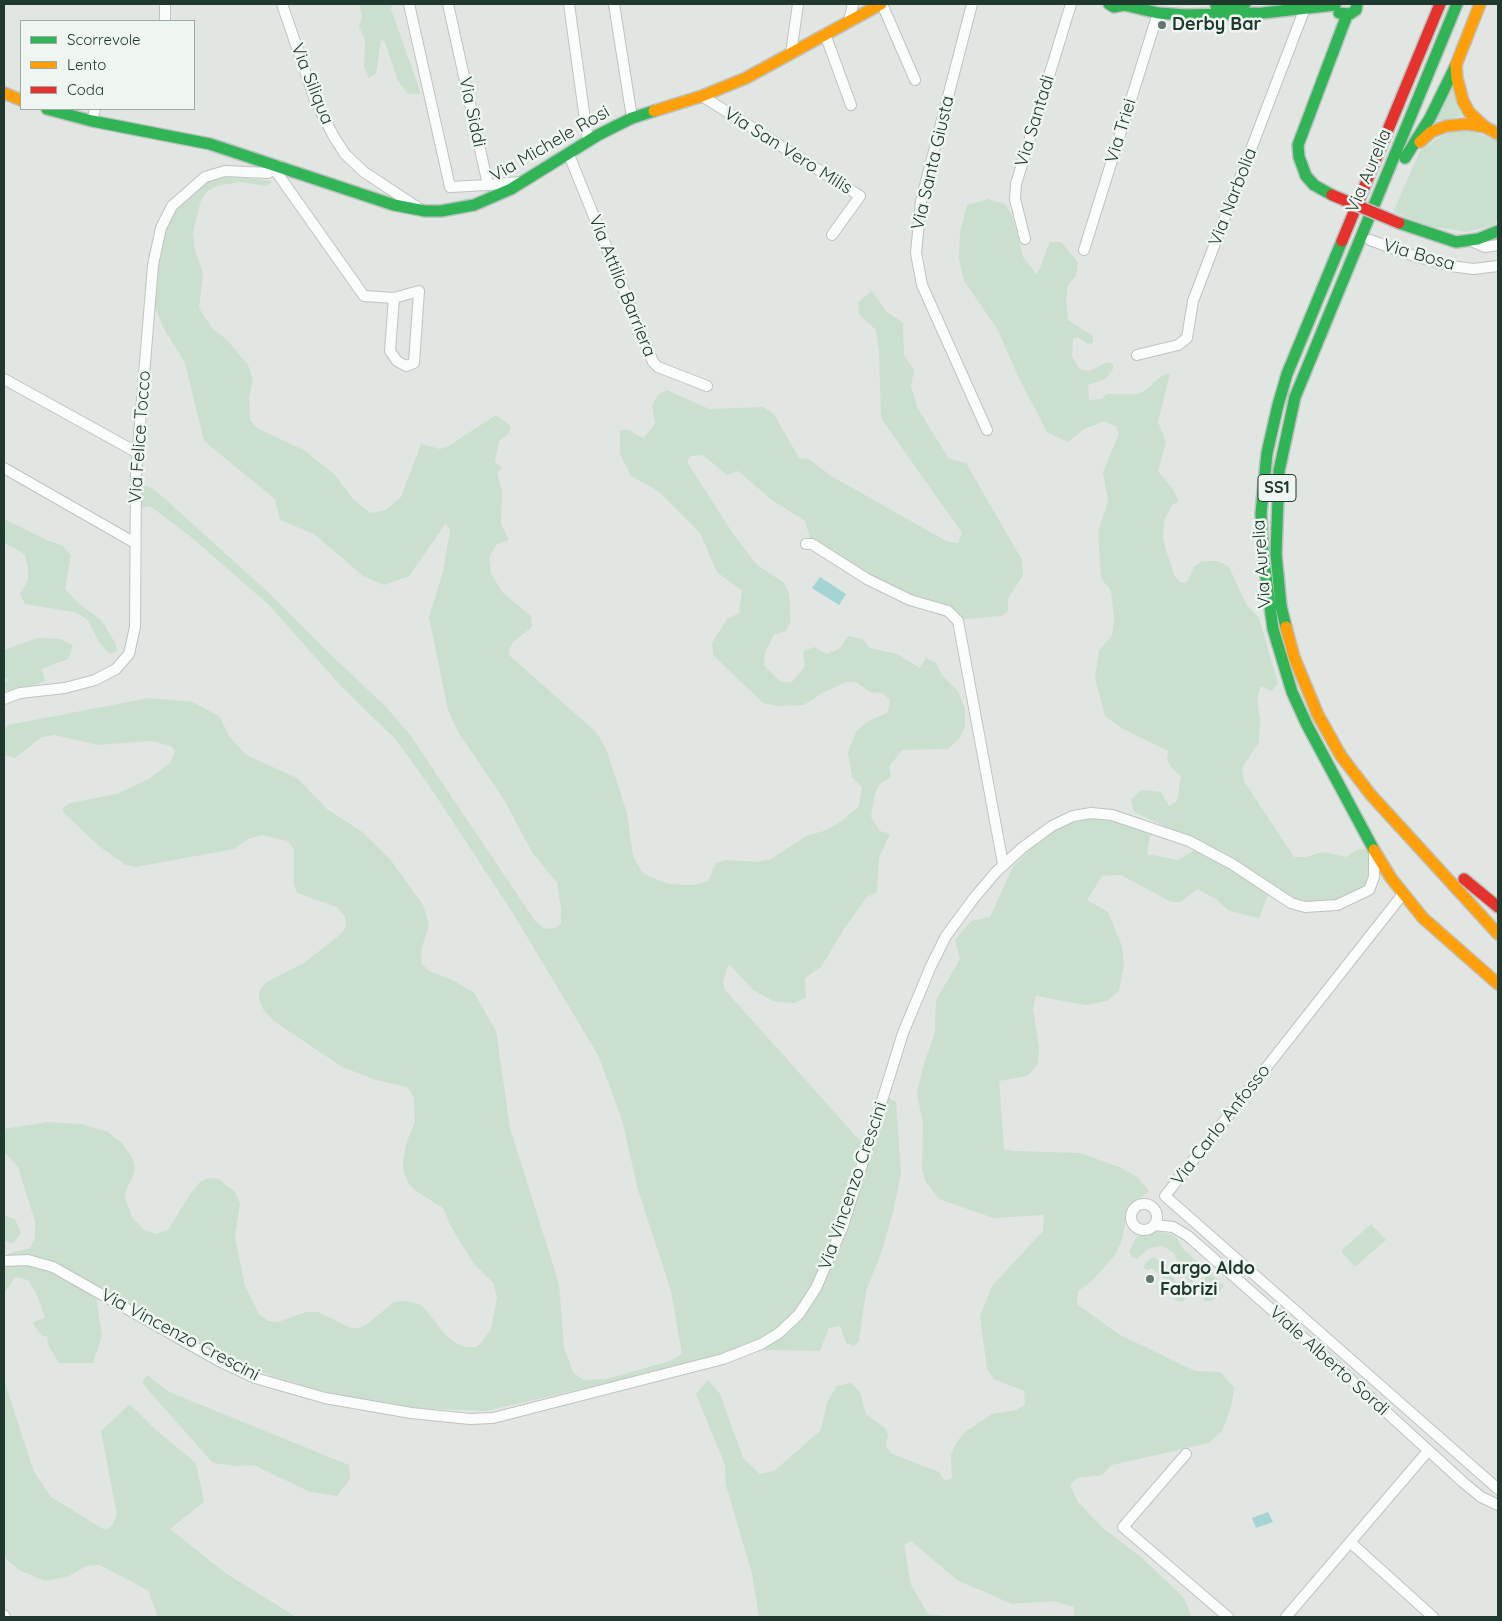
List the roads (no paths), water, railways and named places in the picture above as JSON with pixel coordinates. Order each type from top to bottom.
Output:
[{"type":"main road","name":"Via Michele Rosi","points":[[51,110],[92,121],[210,144],[386,203],[425,211],[442,211],[474,205],[525,182],[588,141],[632,118],[702,96],[746,78],[881,4]]},
{"type":"main road","points":[[1109,4],[1118,7],[1124,4],[1212,15],[1335,4],[1338,12],[1347,15],[1354,12],[1357,4]]},
{"type":"main road","points":[[1160,8],[1246,4]]},
{"type":"main road","points":[[1440,4],[1290,367],[1278,405],[1268,454],[1261,526],[1264,572],[1279,652],[1292,692],[1307,725],[1374,849],[1403,894],[1434,927],[1498,984]]},
{"type":"main road","name":"Via Aurelia","points":[[1457,4],[1295,397],[1278,472],[1276,554],[1281,606],[1294,657],[1314,708],[1336,748],[1371,795],[1498,934]]},
{"type":"main road","name":"Via Aurelia","points":[[1292,592],[1287,554],[1286,515],[1294,453],[1306,403],[1370,240],[1470,4]]},
{"type":"main road","points":[[1406,158],[1430,118],[1456,65],[1480,4]]},
{"type":"main road","points":[[1347,15],[1298,145],[1300,164],[1306,176],[1314,185],[1332,195],[1446,240],[1470,241],[1498,231]]},
{"type":"main road","points":[[1456,65],[1465,106],[1485,127],[1498,134]]},
{"type":"main road","points":[[4,93],[20,100]]},
{"type":"main road","points":[[1406,158],[1427,135],[1440,128],[1467,124],[1485,127]]},
{"type":"main road","points":[[1307,657],[1322,694],[1346,740]]},
{"type":"main road","points":[[1325,756],[1498,945]]},
{"type":"main road","points":[[1359,760],[1380,787],[1498,918]]},
{"type":"main road","points":[[1464,880],[1498,907]]},
{"type":"street","points":[[165,4],[165,20]]},
{"type":"street","name":"Via Siliqua","points":[[282,4],[315,100],[334,138],[350,159],[372,178],[425,211]]},
{"type":"street","points":[[409,4],[450,187],[525,182]]},
{"type":"street","name":"Via Siddi","points":[[448,4],[488,185]]},
{"type":"street","points":[[569,4],[588,141]]},
{"type":"street","points":[[614,4],[632,118]]},
{"type":"street","points":[[791,53],[798,4]]},
{"type":"street","points":[[849,21],[853,4]]},
{"type":"street","points":[[881,4],[915,80]]},
{"type":"street","name":"Via Santa Giusta","points":[[972,4],[921,201],[916,253],[922,285],[988,430]]},
{"type":"street","name":"Via Santadi","points":[[1025,240],[1016,201],[1016,184],[1071,4]]},
{"type":"street","name":"Via Triei","points":[[1084,250],[1160,8]]},
{"type":"street","name":"Via Narbolia","points":[[1137,355],[1178,346],[1187,338],[1193,302],[1305,8]]},
{"type":"street","points":[[825,34],[851,105]]},
{"type":"street","name":"Via San Vero Milis","points":[[702,96],[860,196],[832,235]]},
{"type":"street","points":[[92,121],[96,110]]},
{"type":"street","name":"Via Attilio Barriera","points":[[569,155],[653,362],[658,367],[708,386]]},
{"type":"street","points":[[277,168],[364,296],[394,298],[419,292],[414,363],[406,366],[397,361],[390,351],[394,298]]},
{"type":"street","name":"Via Felice Tocco","points":[[4,699],[20,693],[85,684],[103,676],[124,661],[132,648],[135,635],[135,543],[138,453],[154,258],[166,216],[176,201],[198,182],[213,173],[229,170],[266,173],[277,168]]},
{"type":"street","name":"Via Bosa","points":[[1370,240],[1414,256],[1451,266],[1473,269],[1498,266]]},
{"type":"street","name":"Via Bosa","points":[[1470,241],[1485,246],[1498,245]]},
{"type":"street","points":[[4,379],[138,453]]},
{"type":"street","points":[[4,468],[135,543]]},
{"type":"street","points":[[806,544],[812,544],[867,579],[910,600],[948,611],[958,621],[1003,864]]},
{"type":"street","name":"Via Vincenzo Crescini","points":[[4,1261],[34,1261],[58,1269],[219,1361],[255,1378],[325,1398],[427,1415],[470,1419],[493,1418],[525,1412],[693,1368],[752,1348],[787,1326],[808,1302],[822,1277],[843,1226],[903,1033],[925,979],[951,928],[1003,864],[1036,836],[1067,818],[1102,813],[1119,817],[1189,841],[1232,864],[1291,903],[1305,907],[1344,903],[1370,889],[1374,877],[1374,849]]},
{"type":"street","name":"Via Carlo Anfosso","points":[[1403,894],[1164,1196],[1498,1489]]},
{"type":"street","points":[[1153,1207],[1164,1196]]},
{"type":"street","points":[[1146,1204],[1153,1207],[1157,1215],[1154,1225],[1146,1230],[1134,1225],[1131,1216],[1137,1205],[1146,1204]]},
{"type":"street","name":"Viale Alberto Sordi","points":[[1154,1225],[1173,1227],[1188,1236],[1481,1497],[1498,1505]]},
{"type":"street","points":[[1348,1377],[1356,1366]]},
{"type":"street","points":[[1286,1617],[1428,1451]]},
{"type":"street","points":[[1186,1454],[1123,1527],[1228,1617]]},
{"type":"street","points":[[1350,1542],[1432,1617]]},
{"type":"water","points":[[820,577],[846,594],[839,605],[812,588]]},
{"type":"water","points":[[1268,1512],[1273,1522],[1256,1528],[1252,1518]]},
{"type":"place","name":"Derby Bar","points":[[1162,25]]},
{"type":"place","name":"Largo Aldo Fabrizi","points":[[1150,1279]]}]
